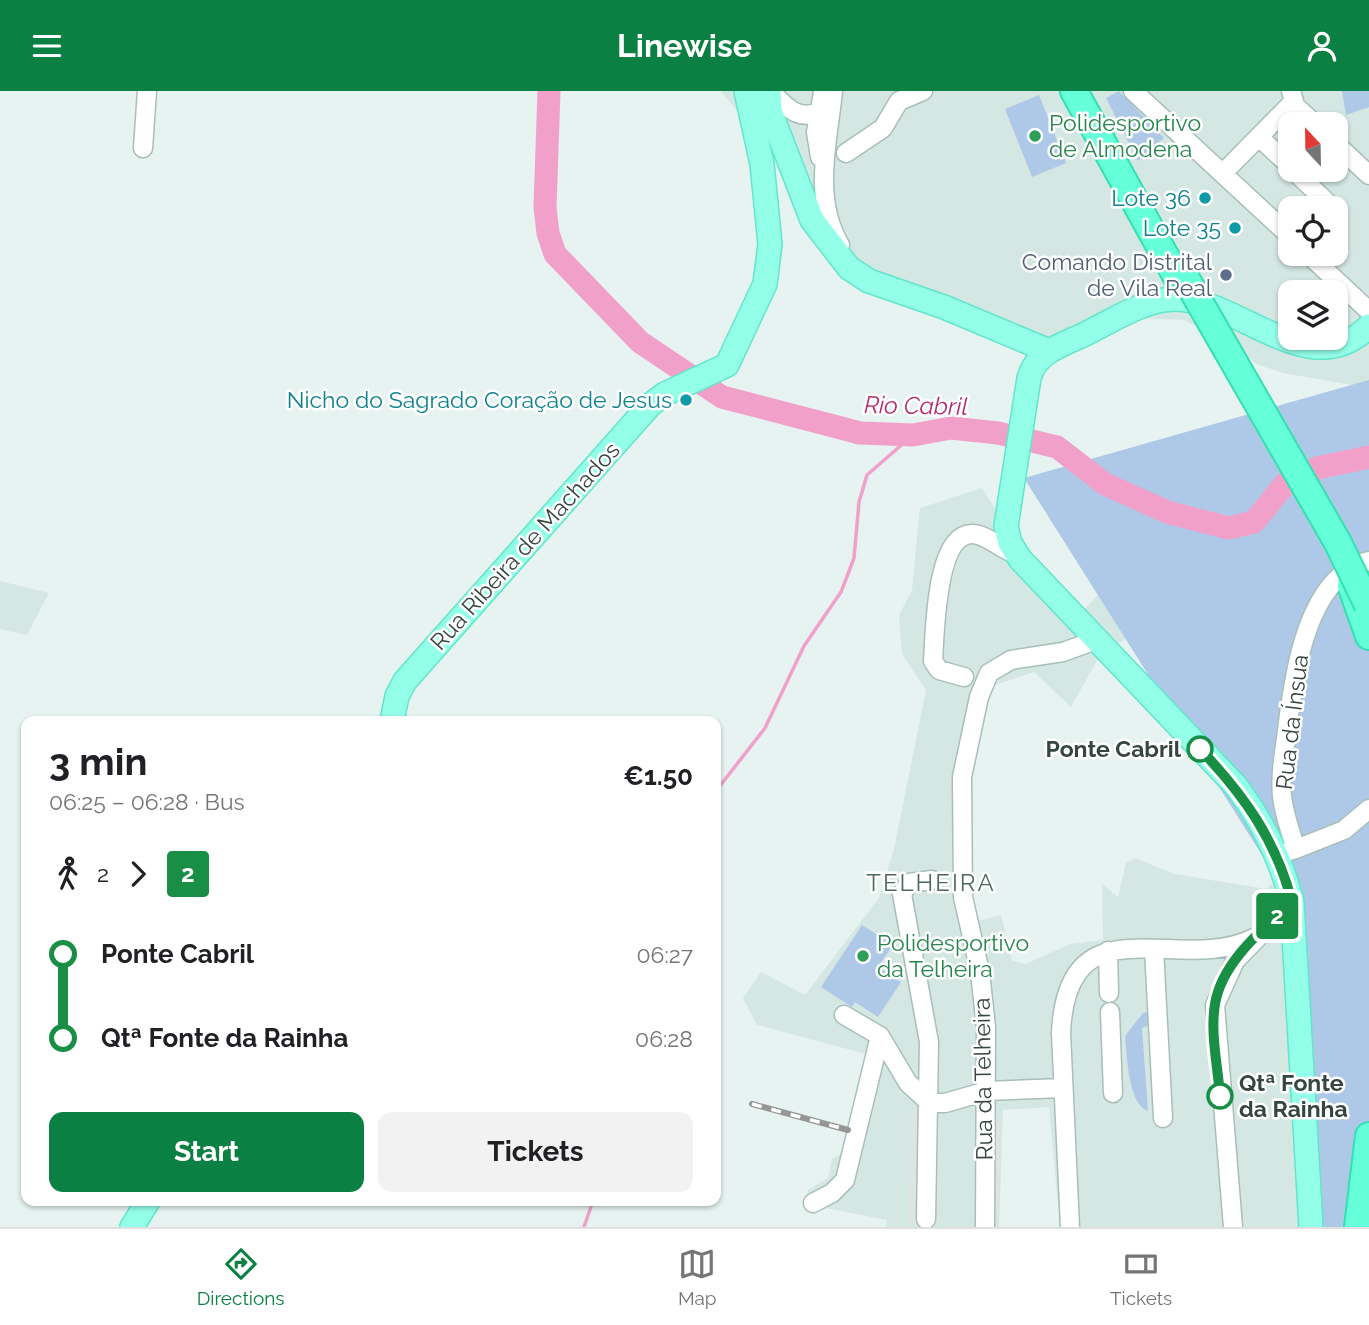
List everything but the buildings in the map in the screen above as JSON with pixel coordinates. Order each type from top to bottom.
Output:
[{"type":"highway","points":[[1074,91],[1333,535],[1366,608],[1369,636]]},
{"type":"highway","points":[[1081,91],[1350,584],[1366,608]]},
{"type":"highway","points":[[1359,1227],[1369,1136]]},
{"type":"main road","name":"Rua Ribeira de Machados","points":[[393,716],[397,696],[410,675],[650,405],[680,387],[715,373],[730,362],[765,283],[770,258],[762,164],[746,91]]},
{"type":"main road","points":[[769,91],[770,111],[813,220],[841,259],[859,276],[944,307],[1049,351]]},
{"type":"main road","points":[[1311,1227],[1292,902],[1286,852],[1234,785],[1016,554],[1006,532],[1007,515],[1027,384],[1034,365],[1049,351],[1143,306],[1169,299],[1203,304],[1287,340],[1315,348],[1343,345],[1369,326]]},
{"type":"main road","points":[[132,1227],[145,1206]]},
{"type":"street","points":[[143,148],[147,91]]},
{"type":"street","points":[[769,91],[798,115],[819,112]]},
{"type":"street","points":[[823,91],[816,137],[824,174]]},
{"type":"street","points":[[833,91],[824,174],[824,201],[829,221],[859,276]]},
{"type":"street","points":[[846,153],[885,126],[899,101],[923,91]]},
{"type":"street","points":[[1133,91],[1278,225]]},
{"type":"street","points":[[1223,173],[1259,137],[1292,97],[1305,112]]},
{"type":"street","points":[[1259,137],[1278,155]]},
{"type":"street","points":[[1348,155],[1369,175]]},
{"type":"street","points":[[1306,182],[1321,196]]},
{"type":"street","points":[[1321,266],[1369,311]]},
{"type":"street","points":[[964,677],[939,670],[933,661],[937,599],[947,556],[958,539],[973,534],[1016,554]]},
{"type":"street","name":"Rua da Ínsua","points":[[1286,852],[1281,784],[1297,654],[1310,624],[1338,578],[1347,569],[1369,561]]},
{"type":"street","name":"Rua da Telheira","points":[[985,1227],[986,1027],[980,977],[963,897],[962,777],[983,683],[1001,664],[1069,651],[1096,640]]},
{"type":"street","points":[[1286,852],[1344,830],[1369,809]]},
{"type":"street","points":[[926,1219],[930,1103],[928,1035],[902,894],[909,883],[932,880]]},
{"type":"street","points":[[1233,1227],[1215,1005],[1231,966],[1254,938],[1292,902]]},
{"type":"street","points":[[1070,1227],[1062,1024],[1068,995],[1084,963],[1108,951],[1226,947],[1254,938]]},
{"type":"street","points":[[1154,949],[1163,1118]]},
{"type":"street","points":[[1108,951],[1109,993]]},
{"type":"street","points":[[1110,1012],[1113,1093]]},
{"type":"street","points":[[844,1014],[880,1036],[908,1083],[930,1103],[945,1103],[987,1091],[1063,1088]]},
{"type":"street","points":[[813,1203],[832,1193],[845,1181],[880,1036]]},
{"type":"shaded area","points":[[721,91],[1369,91],[1369,388],[1283,373],[1256,364],[1238,348],[1184,320],[1137,318],[1028,352],[920,310],[812,233],[772,154]]},
{"type":"shaded area","points":[[1119,91],[1164,138],[1138,161],[1106,98]]},
{"type":"shaded area","points":[[1342,91],[1369,91],[1369,107],[1348,114]]},
{"type":"shaded area","name":"Polidesportivo de Almodena","points":[[1039,95],[1066,163],[1032,177],[1005,109]]},
{"type":"shaded area","points":[[1369,380],[1369,1227],[1321,1227],[1303,920],[1024,478]]},
{"type":"shaded area","points":[[982,488],[1024,555],[1080,614],[1135,555],[1140,627],[1097,660],[1071,707],[1034,672],[992,686],[968,778],[973,922],[1001,915],[1012,961],[1026,964],[1070,944],[1103,940],[1102,884],[1118,897],[1126,863],[1135,858],[1174,874],[1267,889],[1273,882],[1263,695],[1318,1227],[1060,1227],[1049,1107],[1003,1110],[999,1227],[886,1227],[887,1220],[810,1205],[806,1199],[808,1190],[828,1178],[832,1159],[843,1153],[870,1055],[757,1025],[743,998],[761,972],[805,995],[879,898],[894,849],[926,690],[902,654],[899,615],[912,590],[920,508]]},
{"type":"shaded area","points":[[0,581],[49,593],[27,635],[0,629]]},
{"type":"shaded area","name":"Polidesportivo da Telheira","points":[[862,925],[893,945],[878,967],[901,982],[878,1017],[855,1002],[852,1007],[821,987]]},
{"type":"shaded area","points":[[1149,1012],[1153,1023],[1142,1028],[1148,1111],[1141,1107],[1132,1089],[1125,1036],[1143,1013]]},
{"type":"shaded area","points":[[912,1110],[921,1110],[917,1223],[908,1223]]},
{"type":"shaded area","points":[[994,1118],[1001,1118],[997,1227],[990,1227]]},
{"type":"waterway","name":"Rio Cabril","points":[[549,91],[545,207],[548,233],[555,254],[640,342],[722,397],[860,433],[913,435],[951,428],[998,433],[1057,447],[1105,484],[1167,512],[1229,528],[1254,522],[1285,484],[1317,468],[1369,457]]},
{"type":"waterway","points":[[721,785],[765,728],[804,646],[841,592],[854,558],[859,502],[867,475],[913,435]]},
{"type":"waterway","points":[[584,1227],[591,1206]]},
{"type":"railway","points":[[752,1104],[848,1130]]},
{"type":"bus line","name":"2","points":[[1200,749],[1234,785],[1255,813],[1286,879],[1292,902],[1254,938],[1235,961],[1218,995],[1215,1010],[1220,1096]]},
{"type":"place","name":"Polidesportivo de Almodena","points":[[1035,136]]},
{"type":"place","name":"Lote 36","points":[[1205,198]]},
{"type":"place","name":"Lote 35","points":[[1235,228]]},
{"type":"place","name":"Comando Distrital de Vila Real","points":[[1226,275]]},
{"type":"place","name":"Nicho do Sagrado Coração de Jesus","points":[[686,400]]},
{"type":"place","name":"Ponte Cabril","points":[[1200,749]]},
{"type":"place","name":"Polidesportivo da Telheira","points":[[863,956]]},
{"type":"place","name":"Qtª Fonte da Rainha","points":[[1220,1096]]},
{"type":"district","name":"TELHEIRA","points":[[931,883]]}]
